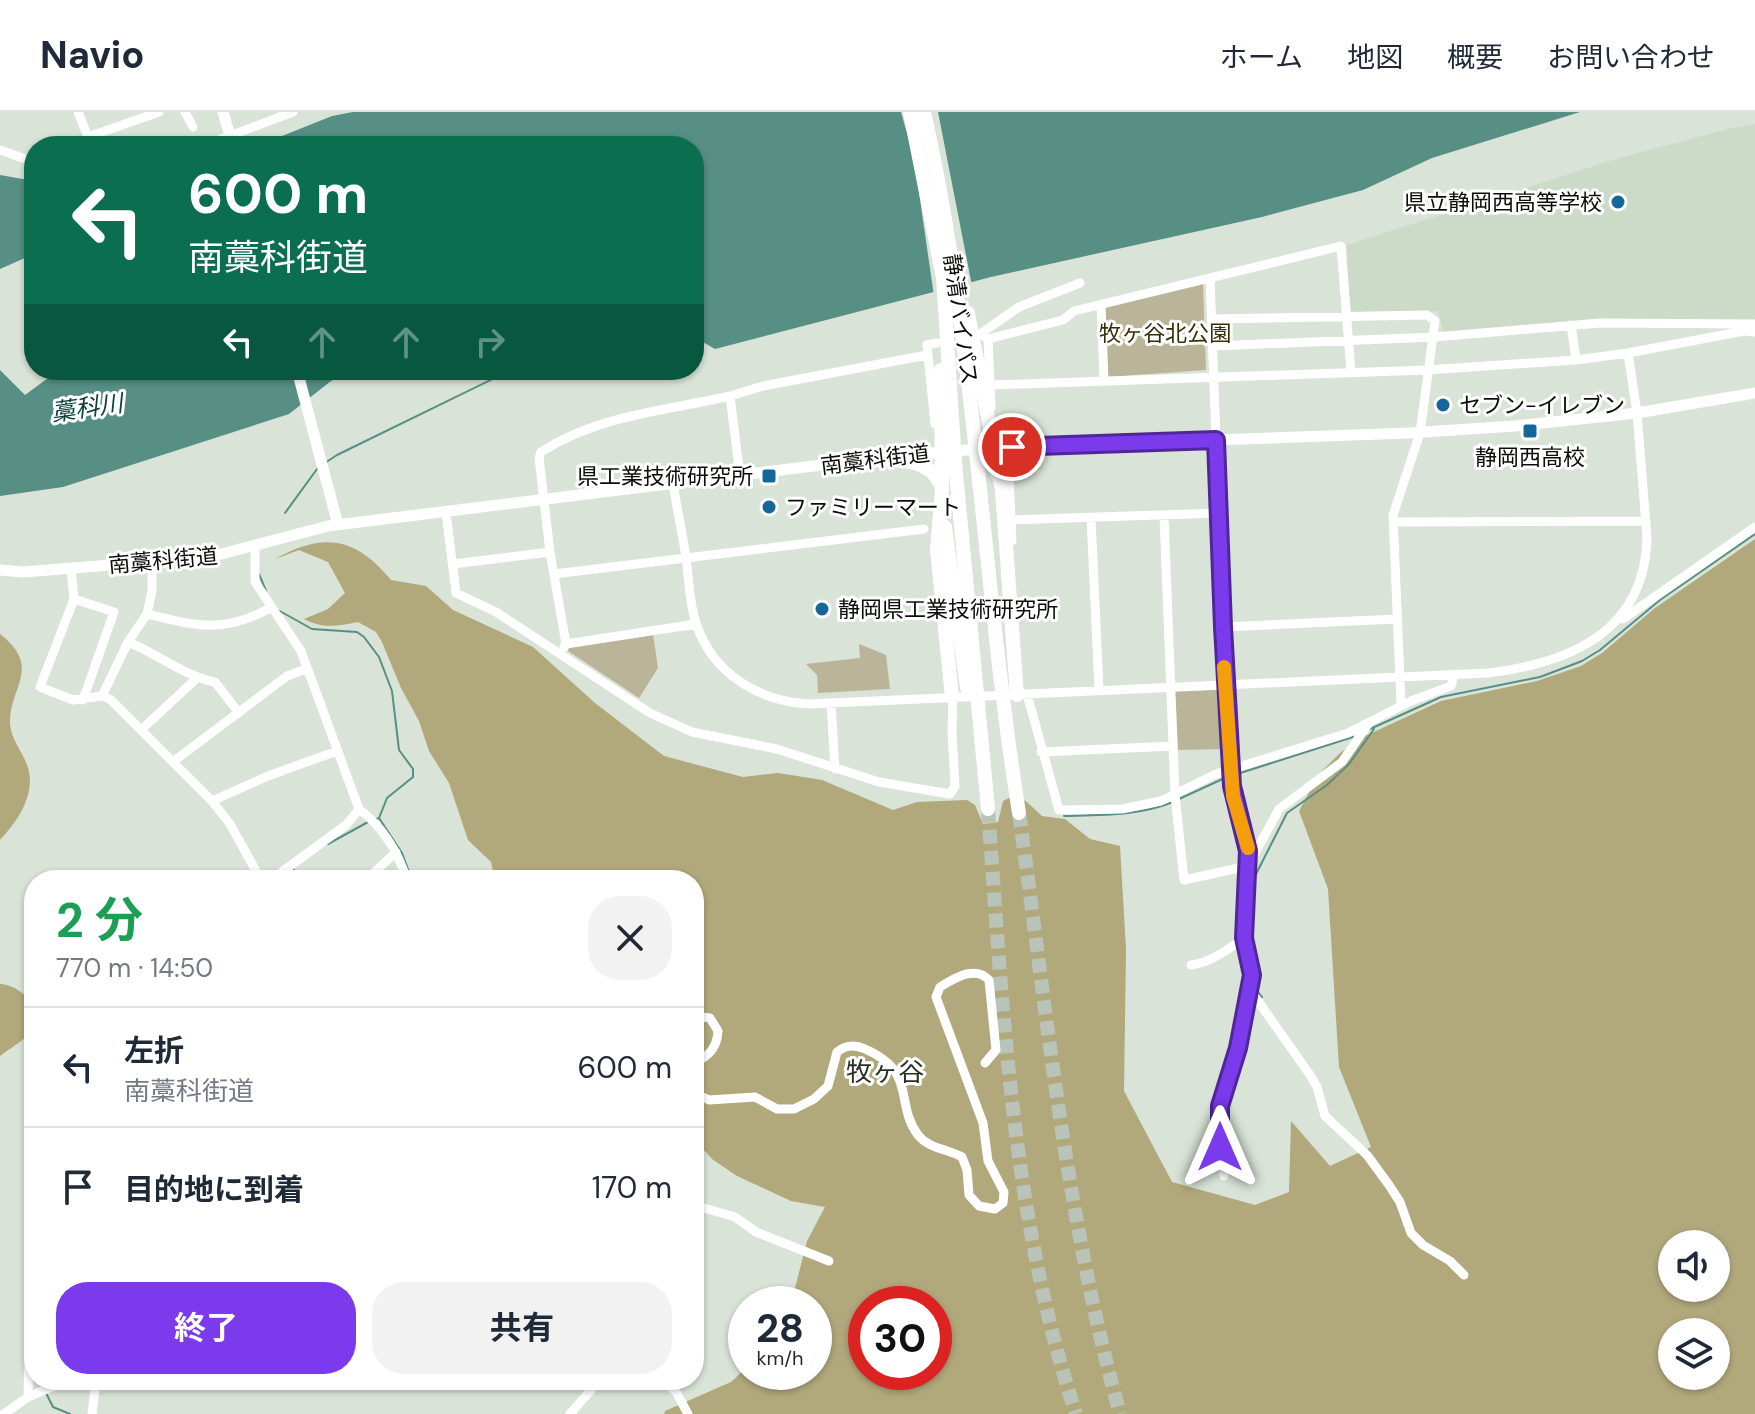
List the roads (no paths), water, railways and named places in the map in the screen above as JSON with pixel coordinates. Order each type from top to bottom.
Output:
[{"type":"highway","name":"静清バイパス","points":[[910,112],[940,227],[956,478],[988,809]]},
{"type":"highway","name":"静清バイパス","points":[[924,112],[940,227],[969,379],[1001,691],[1019,813]]},
{"type":"highway","points":[[940,227],[979,365],[997,460],[1014,781]]},
{"type":"highway","points":[[940,227],[942,489],[937,550],[952,697]]},
{"type":"highway","points":[[994,484],[1002,466],[1016,455],[1055,446]]},
{"type":"highway","points":[[991,448],[1008,628],[1022,695]]},
{"type":"highway","points":[[937,451],[957,626],[985,783]]},
{"type":"highway","points":[[864,460],[918,463],[933,472],[940,483]]},
{"type":"main road","points":[[223,112],[231,136]]},
{"type":"main road","points":[[300,380],[338,525]]},
{"type":"main road","name":"南藁科街道","points":[[0,570],[23,572],[224,555],[312,529],[338,525],[937,451],[1420,433],[1637,413],[1755,393]]},
{"type":"street","points":[[78,112],[88,136]]},
{"type":"street","points":[[91,136],[159,112]]},
{"type":"street","points":[[185,112],[193,127]]},
{"type":"street","points":[[240,136],[293,112]]},
{"type":"street","points":[[0,150],[24,158]]},
{"type":"street","points":[[1080,283],[1007,313],[980,334],[988,339],[1063,320],[1074,311],[1341,246],[1351,372]]},
{"type":"street","points":[[1210,278],[1225,684],[1233,796],[1245,836],[1248,866],[1244,938],[1252,968],[1251,991],[1238,1048],[1220,1106],[1224,1176]]},
{"type":"street","points":[[1101,305],[1104,381]]},
{"type":"street","points":[[1212,319],[1427,315],[1435,321],[1420,433],[1398,495],[1393,522],[1401,705]]},
{"type":"street","points":[[1213,346],[1348,341],[1600,323],[1755,324]]},
{"type":"street","points":[[1571,325],[1576,360]]},
{"type":"street","points":[[991,385],[1427,370],[1576,360],[1744,331],[1755,332]]},
{"type":"street","points":[[988,339],[991,448]]},
{"type":"street","points":[[937,343],[927,345],[937,451]]},
{"type":"street","points":[[1592,642],[1620,617],[1637,592],[1647,555],[1637,413],[1628,353]]},
{"type":"street","points":[[560,654],[566,644],[550,552],[539,454],[572,434],[609,420],[730,396],[763,386],[927,355]]},
{"type":"street","points":[[730,396],[740,476]]},
{"type":"street","points":[[1002,466],[1009,476],[1020,641],[1015,655]]},
{"type":"street","points":[[673,484],[696,624],[722,667],[743,685],[785,701],[831,703],[1519,670],[1564,656],[1592,642],[1755,527]]},
{"type":"street","points":[[446,513],[456,593],[496,612],[650,713],[692,732],[777,749],[835,769],[915,789],[953,792],[952,697]]},
{"type":"street","points":[[1011,520],[1219,513]]},
{"type":"street","points":[[1164,516],[1175,795],[1184,880],[1248,866],[1279,809],[1342,762],[1369,723]]},
{"type":"street","points":[[1091,518],[1099,689]]},
{"type":"street","points":[[1393,522],[1646,521]]},
{"type":"street","points":[[554,574],[924,529]]},
{"type":"street","points":[[255,545],[255,582],[301,651],[359,809],[376,822],[396,852],[403,870]]},
{"type":"street","points":[[453,564],[550,552]]},
{"type":"street","points":[[102,696],[128,642],[147,614],[152,591],[152,562]]},
{"type":"street","points":[[71,568],[74,599],[40,687],[73,700],[102,696],[110,699],[212,801],[230,824],[255,870]]},
{"type":"street","points":[[74,599],[114,612],[83,700]]},
{"type":"street","points":[[147,614],[199,627],[246,621],[270,608]]},
{"type":"street","points":[[1223,627],[1397,619]]},
{"type":"street","points":[[566,644],[696,624]]},
{"type":"street","points":[[128,642],[151,651],[197,678],[215,682],[239,713]]},
{"type":"street","points":[[174,761],[287,676],[306,669]]},
{"type":"street","points":[[1022,695],[1057,807],[1062,811],[1122,809],[1161,801],[1231,768],[1348,733],[1401,705],[1451,686],[1454,675]]},
{"type":"street","points":[[141,730],[197,678]]},
{"type":"street","points":[[831,703],[835,769]]},
{"type":"street","points":[[1041,752],[1173,746]]},
{"type":"street","points":[[212,801],[268,776],[337,751]]},
{"type":"street","points":[[285,870],[346,825],[359,809]]},
{"type":"street","points":[[377,870],[396,852]]},
{"type":"street","points":[[1191,965],[1219,954],[1244,938]]},
{"type":"street","points":[[704,1098],[755,1097],[777,1109],[794,1109],[814,1099],[828,1086],[837,1052],[844,1046],[861,1047],[876,1054],[899,1077],[917,1134],[933,1147],[962,1157],[967,1170],[969,1195],[986,1209],[995,1209],[1003,1203],[1004,1192],[990,1169],[983,1123],[936,997],[940,987],[967,973],[979,973],[989,980],[996,1050],[985,1063]]},
{"type":"street","points":[[1251,991],[1310,1075],[1317,1087],[1325,1116],[1367,1155],[1389,1185],[1400,1202],[1411,1233],[1464,1275]]},
{"type":"street","points":[[704,1017],[710,1018],[718,1031],[716,1045],[704,1057]]},
{"type":"street","points":[[704,1208],[735,1217],[756,1232],[829,1261]]},
{"type":"street","points":[[28,1390],[28,1397]]},
{"type":"street","points":[[4,1414],[44,1390]]},
{"type":"street","points":[[92,1414],[95,1390]]},
{"type":"street","points":[[570,1414],[591,1390]]},
{"type":"street","points":[[674,1390],[688,1414]]},
{"type":"water","points":[[353,112],[1580,112],[1432,158],[1363,190],[1262,217],[991,277],[715,349],[704,343],[704,136],[282,136],[332,116]]},
{"type":"water","points":[[0,175],[24,179],[24,258],[0,269]]},
{"type":"water","name":"藁科川","points":[[0,370],[25,395],[45,380],[334,380],[289,414],[63,487],[0,496]]},
{"type":"waterway","points":[[325,463],[491,380]]},
{"type":"waterway","points":[[285,513],[317,469]]},
{"type":"waterway","points":[[1370,729],[1441,697],[1540,677],[1582,661],[1600,650],[1660,600],[1755,534]]},
{"type":"waterway","points":[[259,574],[266,591]]},
{"type":"waterway","points":[[278,610],[312,629],[357,632],[379,657],[392,691],[399,750],[413,769],[413,777],[387,798],[379,818],[374,820]]},
{"type":"waterway","points":[[1251,884],[1287,813],[1327,785],[1349,764],[1374,729]]},
{"type":"waterway","points":[[1234,775],[1353,737]]},
{"type":"waterway","points":[[1179,799],[1227,777]]},
{"type":"waterway","points":[[1064,816],[1133,812],[1173,802]]},
{"type":"waterway","points":[[379,818],[402,853],[408,870]]},
{"type":"waterway","points":[[328,844],[368,822]]},
{"type":"waterway","points":[[1253,961],[1258,975],[1256,990],[1262,997]]},
{"type":"waterway","points":[[46,1393],[53,1407],[70,1414]]},
{"type":"tunnel","points":[[988,809],[1006,1038],[1024,1191],[1054,1341],[1076,1414]]},
{"type":"tunnel","points":[[1019,813],[1072,1191],[1101,1341],[1120,1414]]},
{"type":"place","name":"県立静岡西高等学校","points":[[1618,202]]},
{"type":"place","name":"セブン-イレブン","points":[[1443,405]]},
{"type":"place","name":"静岡西高校","points":[[1530,431]]},
{"type":"place","name":"県工業技術研究所","points":[[769,476]]},
{"type":"place","name":"ファミリーマート","points":[[769,507]]},
{"type":"place","name":"静岡県工業技術研究所","points":[[822,609]]},
{"type":"district","name":"牧ヶ谷","points":[[885,1072]]},
{"type":"park label","name":"牧ヶ谷北公園","points":[[1165,333]]}]
